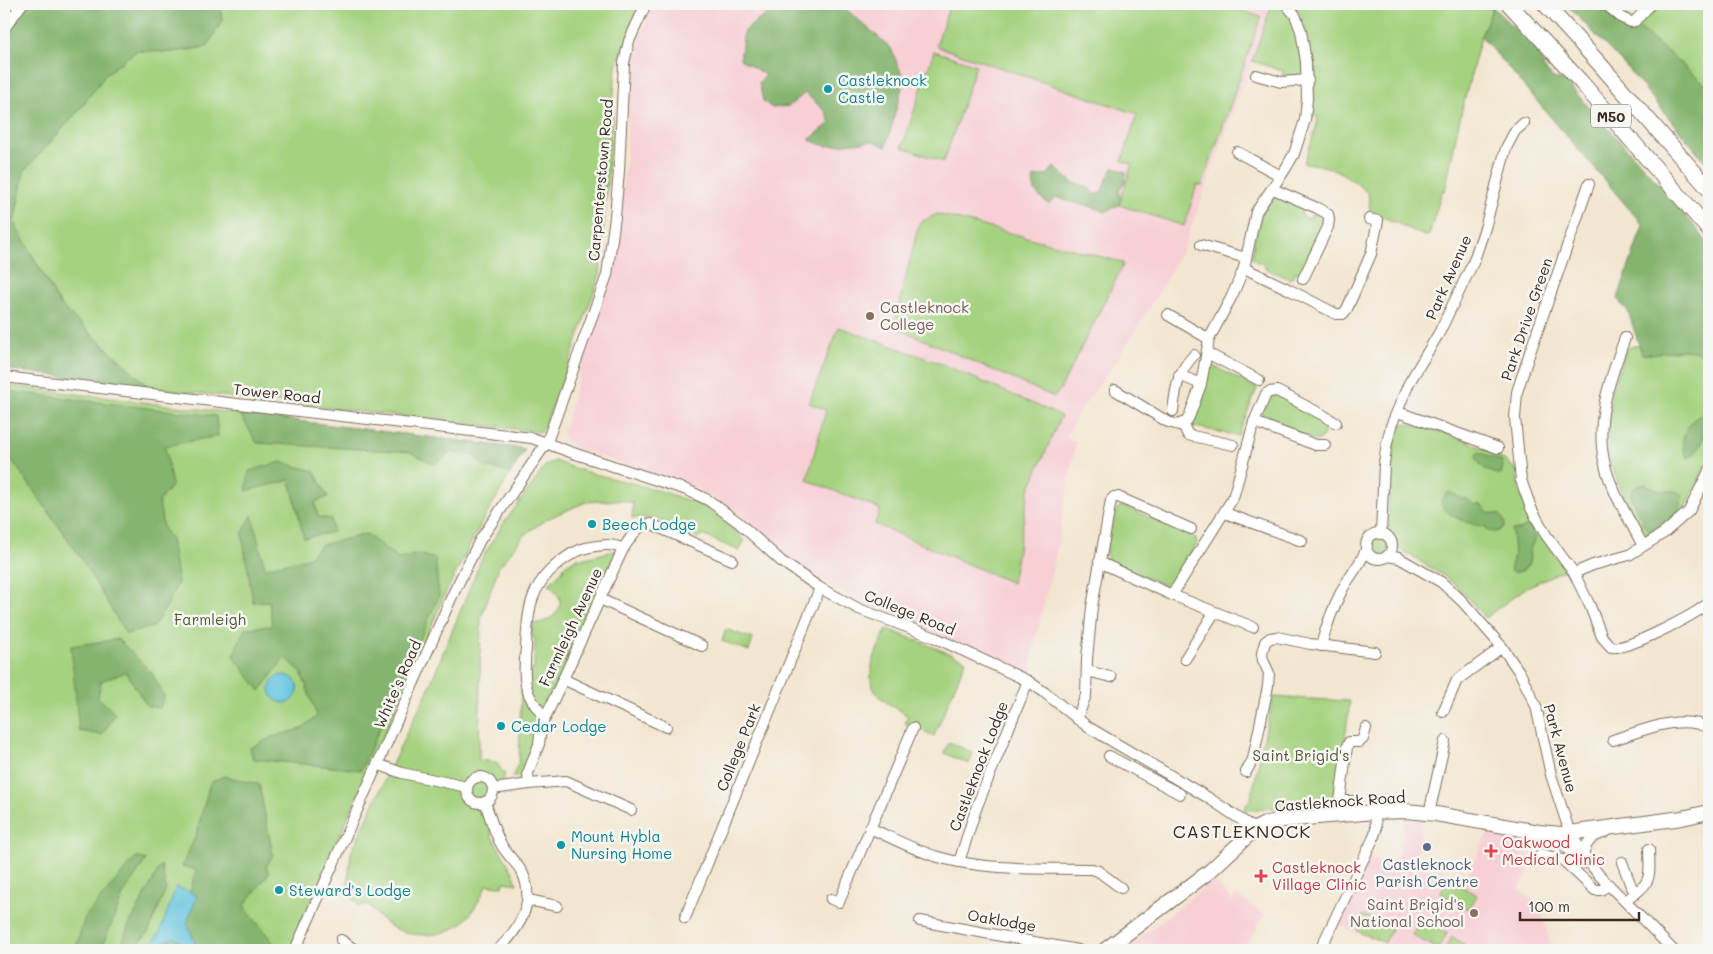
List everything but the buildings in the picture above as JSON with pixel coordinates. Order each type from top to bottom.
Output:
[{"type":"highway","name":"M50","points":[[1509,4],[1581,82],[1709,230]]},
{"type":"highway","name":"M50","points":[[1545,4],[1610,74],[1709,189]]},
{"type":"main road","name":"Castleknock Road","points":[[1105,950],[1210,870],[1254,829],[1279,821],[1393,811],[1429,814],[1548,833],[1570,833],[1682,818],[1709,812]]},
{"type":"street","points":[[4,30],[22,4]]},
{"type":"street","name":"Carpenterstown Road","points":[[547,442],[606,275],[615,217],[619,171],[624,63],[629,41],[646,4]]},
{"type":"street","points":[[1115,390],[1176,425],[1182,424],[1189,417],[1201,384],[1209,339],[1232,296],[1245,263],[1256,212],[1273,189],[1294,154],[1305,120],[1308,80],[1301,31],[1295,15],[1286,4]]},
{"type":"street","points":[[1605,4],[1626,21],[1632,22],[1651,4]]},
{"type":"street","points":[[1256,75],[1280,82],[1308,80]]},
{"type":"street","name":"Park Avenue","points":[[1381,534],[1386,443],[1409,383],[1439,333],[1473,263],[1485,228],[1506,148],[1510,138],[1524,123]]},
{"type":"street","points":[[1236,152],[1281,176]]},
{"type":"street","name":"Park Drive Green","points":[[1589,184],[1517,392],[1515,418],[1521,480],[1531,508],[1546,535],[1574,573],[1603,638],[1611,648],[1622,647],[1676,624],[1709,603]]},
{"type":"street","points":[[1273,189],[1328,214],[1328,227],[1303,279]]},
{"type":"street","points":[[1201,245],[1245,263],[1336,314],[1343,314],[1347,309],[1371,254],[1378,221],[1369,219]]},
{"type":"street","points":[[1168,316],[1209,339]]},
{"type":"street","points":[[1625,338],[1608,387],[1602,415],[1602,446],[1605,467],[1616,494],[1643,546]]},
{"type":"street","points":[[1207,353],[1254,380]]},
{"type":"street","points":[[1173,412],[1176,386],[1180,375],[1185,365],[1194,355]]},
{"type":"street","points":[[1180,375],[1201,384]]},
{"type":"street","name":"Tower Road","points":[[4,377],[532,438],[547,442]]},
{"type":"street","points":[[1172,595],[1225,513],[1237,489],[1254,422],[1266,394],[1277,391],[1323,415],[1336,424]]},
{"type":"street","points":[[1398,412],[1498,448]]},
{"type":"street","points":[[1254,422],[1316,445],[1325,445]]},
{"type":"street","points":[[1182,424],[1188,435],[1233,445]]},
{"type":"street","name":"College Road","points":[[547,442],[576,454],[687,490],[701,497],[723,510],[781,561],[820,588],[859,609],[936,638],[1028,681],[1077,719],[1106,738],[1208,797],[1254,829]]},
{"type":"street","name":"White's Road","points":[[295,950],[453,594],[480,540],[547,442]]},
{"type":"street","points":[[1574,573],[1593,565],[1623,557],[1664,534],[1694,504],[1709,471]]},
{"type":"street","points":[[1077,719],[1086,695],[1092,607],[1111,500],[1114,497],[1191,529]]},
{"type":"street","points":[[1225,513],[1302,541]]},
{"type":"street","name":"Farmleigh Avenue","points":[[529,784],[528,773],[539,744],[544,718],[623,549],[641,526],[651,524],[732,560]]},
{"type":"street","points":[[1321,646],[1326,627],[1342,590],[1365,554],[1366,546],[1370,538],[1373,535],[1381,534],[1388,537],[1391,541],[1392,550],[1387,556],[1379,559],[1369,553],[1366,546]]},
{"type":"street","name":"Farmleigh Avenue","points":[[544,718],[531,699],[526,687],[524,667],[528,615],[537,586],[550,570],[580,549],[615,545],[623,549]]},
{"type":"street","name":"Park Avenue","points":[[1387,556],[1399,558],[1440,582],[1462,601],[1502,647],[1520,673],[1536,706],[1550,770],[1570,833],[1583,854],[1600,875]]},
{"type":"street","points":[[1099,562],[1214,613],[1253,627]]},
{"type":"street","name":"College Park","points":[[685,918],[820,588]]},
{"type":"street","points":[[600,599],[702,646]]},
{"type":"street","points":[[1185,659],[1214,613]]},
{"type":"street","points":[[1246,772],[1252,759],[1268,686],[1269,674],[1263,660],[1263,647],[1270,638],[1277,637],[1321,646],[1375,652]]},
{"type":"street","points":[[1443,712],[1457,680],[1502,647]]},
{"type":"street","points":[[1087,671],[1111,677]]},
{"type":"street","points":[[562,679],[666,727]]},
{"type":"street","name":"Castleknock Lodge","points":[[959,862],[978,803],[1028,681]]},
{"type":"street","points":[[1613,740],[1672,724],[1695,723],[1709,728]]},
{"type":"street","points":[[831,899],[839,902],[913,728]]},
{"type":"street","points":[[1338,816],[1348,744],[1359,742],[1363,739],[1366,728]]},
{"type":"street","points":[[1429,814],[1444,741]]},
{"type":"street","points":[[1109,756],[1180,794]]},
{"type":"street","points":[[378,764],[402,773],[467,787]]},
{"type":"street","points":[[1155,780],[1160,770]]},
{"type":"street","points":[[480,777],[489,780],[493,790],[490,799],[486,802],[476,803],[468,796],[467,787],[470,781],[480,777]]},
{"type":"street","points":[[493,790],[529,784],[566,781],[631,810]]},
{"type":"street","points":[[1339,800],[1353,801]]},
{"type":"street","points":[[486,802],[498,840],[522,874],[527,886],[528,900],[521,920],[508,940],[498,950]]},
{"type":"street","points":[[1320,950],[1374,839],[1376,830],[1375,812]]},
{"type":"street","points":[[1583,854],[1592,838],[1624,825]]},
{"type":"street","points":[[870,828],[937,857],[959,862],[1032,870],[1092,869],[1098,871],[1122,888]]},
{"type":"street","points":[[1548,833],[1600,875],[1671,950]]},
{"type":"street","points":[[1625,901],[1645,886],[1649,878],[1649,848]]},
{"type":"street","points":[[1541,854],[1563,860],[1596,890],[1601,890],[1609,885]]},
{"type":"street","points":[[1622,862],[1631,886],[1636,893]]},
{"type":"street","points":[[528,900],[557,906]]},
{"type":"street","name":"Oaklodge","points":[[920,921],[1078,950]]},
{"type":"street","points":[[341,940],[355,950]]},
{"type":"shaded area","name":"Castleknock College","points":[[655,4],[924,4],[927,7],[929,4],[1272,4],[1184,247],[1159,292],[1120,355],[1080,411],[1066,438],[1076,442],[1056,552],[1032,655],[1032,674],[849,596],[797,566],[737,511],[699,490],[576,448],[565,441],[562,432],[610,273],[626,161],[630,57]]},
{"type":"shaded area","points":[[1405,820],[1423,820],[1415,866],[1431,870],[1434,865],[1465,880],[1489,831],[1545,840],[1519,889],[1537,904],[1545,922],[1551,950],[1387,950],[1389,946],[1335,924],[1366,858],[1380,862],[1395,860],[1403,840]]},
{"type":"shaded area","points":[[1213,880],[1232,901],[1236,896],[1265,915],[1243,950],[1124,950]]},
{"type":"green space","points":[[26,4],[220,4],[222,21],[207,47],[171,52],[136,51],[107,73],[74,116],[24,171],[14,223],[61,306],[150,388],[4,369],[4,36]]},
{"type":"green space","points":[[220,4],[643,4],[616,66],[600,274],[566,373],[542,432],[150,388],[61,306],[14,223],[24,171],[74,116],[107,73],[136,51],[172,52],[207,47],[222,21]]},
{"type":"green space","points":[[780,4],[840,4],[891,48],[904,80],[886,147],[873,141],[826,146],[809,140],[830,123],[826,112],[805,93],[789,106],[772,108],[763,101],[759,83],[765,75],[740,59],[744,31]]},
{"type":"green space","points":[[950,4],[1223,4],[1261,17],[1202,186],[1197,185],[1184,226],[1119,205],[1132,164],[1122,161],[1137,114],[936,46]]},
{"type":"green space","points":[[1272,4],[1281,6],[1287,12],[1296,31],[1304,72],[1300,76],[1283,77],[1283,71],[1252,61]]},
{"type":"green space","points":[[1293,4],[1490,4],[1493,7],[1481,36],[1459,122],[1445,191],[1442,191],[1429,235],[1425,236],[1370,211],[1368,193],[1345,175],[1324,166],[1304,163],[1318,117],[1311,116],[1313,73],[1306,30]]},
{"type":"green space","points":[[1566,4],[1603,4],[1628,18],[1707,86],[1709,85],[1709,166],[1628,69]]},
{"type":"green space","points":[[1657,4],[1709,4],[1709,30],[1706,40],[1709,43],[1709,85],[1707,86],[1633,27],[1642,21]]},
{"type":"green space","points":[[1493,7],[1540,54],[1544,68],[1553,78],[1565,81],[1662,187],[1709,244],[1709,357],[1684,350],[1642,354],[1628,311],[1618,298],[1643,225],[1481,36]]},
{"type":"green space","points":[[934,51],[976,65],[944,162],[902,147]]},
{"type":"green space","points":[[1054,167],[1073,183],[1087,186],[1095,194],[1101,193],[1114,167],[1126,172],[1125,182],[1119,190],[1121,199],[1119,205],[1105,212],[1057,197],[1049,204],[1037,193],[1033,182],[1034,177],[1047,175]]},
{"type":"green space","points":[[1280,196],[1302,207],[1301,215],[1309,219],[1317,212],[1322,214],[1326,223],[1300,273],[1295,272],[1292,278],[1289,279],[1265,268],[1263,264],[1252,258],[1256,232],[1262,213],[1273,199]]},
{"type":"green space","points":[[937,214],[1122,262],[1123,265],[1060,390],[1054,397],[895,327],[919,223]]},
{"type":"green space","points":[[839,327],[942,364],[1061,416],[1029,490],[1012,583],[875,524],[880,509],[807,480],[826,410],[809,403]]},
{"type":"green space","points":[[1639,345],[1643,354],[1684,350],[1701,353],[1709,357],[1709,459],[1688,503],[1681,513],[1660,531],[1646,534],[1640,528],[1620,489],[1609,458],[1608,433],[1611,392],[1626,350]]},
{"type":"green space","points":[[1211,365],[1257,388],[1238,436],[1191,426]]},
{"type":"green space","name":"Farmleigh","points":[[4,385],[525,449],[482,522],[447,590],[290,950],[4,950]]},
{"type":"green space","points":[[4,391],[216,416],[218,436],[165,446],[172,485],[159,501],[163,528],[171,539],[178,582],[168,604],[153,627],[126,634],[79,555],[4,449]]},
{"type":"green space","points":[[1276,395],[1328,423],[1322,438],[1317,441],[1268,421],[1263,416],[1261,409],[1269,397]]},
{"type":"green space","points":[[240,414],[525,449],[511,473],[485,467],[473,456],[451,452],[434,464],[410,452],[257,443]]},
{"type":"green space","points":[[1700,415],[1705,417],[1703,440],[1693,455],[1688,458],[1683,445],[1685,431],[1692,420]]},
{"type":"green space","points":[[1402,423],[1431,429],[1478,446],[1506,461],[1517,470],[1519,491],[1533,524],[1566,569],[1527,587],[1485,618],[1447,578],[1397,547],[1388,533],[1390,471],[1397,428]]},
{"type":"green space","points":[[1479,452],[1501,461],[1503,466],[1501,474],[1485,469],[1479,463],[1476,455]]},
{"type":"green space","points":[[555,461],[586,472],[650,488],[703,506],[725,522],[744,541],[739,551],[703,535],[699,538],[655,518],[632,518],[633,503],[621,500],[586,502],[549,518],[526,533],[499,567],[481,618],[479,760],[496,762],[505,775],[492,803],[491,835],[514,874],[517,884],[504,882],[503,886],[487,885],[467,918],[451,930],[427,935],[402,931],[390,926],[369,905],[359,906],[347,892],[351,853],[428,690],[481,560],[501,527],[546,465]]},
{"type":"green space","points":[[281,462],[314,471],[328,497],[315,502],[318,517],[331,519],[333,532],[304,538],[290,480],[246,491],[249,471]]},
{"type":"green space","points":[[1645,484],[1662,491],[1676,491],[1683,495],[1679,508],[1672,518],[1662,525],[1649,530],[1641,519],[1631,495],[1634,488]]},
{"type":"green space","points":[[1450,492],[1462,499],[1467,498],[1474,505],[1480,504],[1489,513],[1499,514],[1505,522],[1504,528],[1496,532],[1488,531],[1486,527],[1459,519],[1447,512],[1441,501]]},
{"type":"green space","points":[[1121,506],[1196,538],[1197,544],[1171,584],[1166,586],[1108,559],[1106,552],[1115,511]]},
{"type":"green space","points":[[252,515],[265,568],[308,558],[321,545],[367,534],[398,559],[418,554],[435,559],[439,596],[361,770],[253,759],[250,748],[272,737],[301,729],[317,716],[301,672],[285,657],[260,691],[233,656],[245,628],[272,626],[269,601],[253,602],[242,534]]},
{"type":"green space","points":[[1527,526],[1532,529],[1535,536],[1535,541],[1530,551],[1529,563],[1520,572],[1510,571],[1514,555],[1512,530],[1520,530]]},
{"type":"green space","points":[[1379,538],[1385,541],[1388,547],[1385,553],[1379,556],[1373,553],[1370,547],[1373,541]]},
{"type":"green space","points":[[614,551],[616,553],[537,724],[527,764],[521,778],[512,777],[519,762],[521,691],[530,678],[531,670],[534,670],[535,638],[532,636],[532,624],[548,620],[557,613],[560,603],[559,597],[549,584],[564,569],[563,567],[579,557],[581,559]]},
{"type":"green space","points":[[726,629],[753,639],[749,651],[722,641]]},
{"type":"green space","points":[[887,629],[966,660],[934,736],[905,723],[908,716],[884,701],[875,691],[871,682],[872,664],[875,654]]},
{"type":"green space","points":[[118,639],[152,673],[164,696],[160,708],[147,706],[126,672],[101,681],[98,697],[115,714],[102,735],[79,731],[71,646]]},
{"type":"green space","name":"Saint Brigid's","points":[[1273,697],[1350,701],[1336,805],[1322,800],[1295,807],[1246,811],[1244,809],[1251,798]]},
{"type":"green space","points":[[949,742],[973,753],[969,764],[944,753]]},
{"type":"green space","points":[[223,776],[259,784],[273,855],[266,867],[269,873],[244,906],[279,950],[198,950],[187,923],[196,896],[190,892],[196,870],[182,866],[196,835],[210,783]]},
{"type":"green space","points":[[136,857],[146,860],[123,895],[101,950],[75,950],[85,917]]},
{"type":"green space","points":[[161,865],[166,889],[149,931],[133,950],[120,950],[127,929]]},
{"type":"green space","points":[[1448,879],[1477,895],[1469,910],[1440,893]]},
{"type":"green space","points":[[1363,915],[1392,927],[1385,943],[1357,931]]},
{"type":"green space","points":[[1421,919],[1447,933],[1438,949],[1412,935]]},
{"type":"green space","points":[[1452,937],[1464,944],[1461,950],[1444,950]]},
{"type":"green space","points":[[174,938],[184,943],[188,950],[158,950],[163,941]]},
{"type":"water","points":[[284,675],[294,679],[298,689],[294,699],[284,703],[274,699],[270,689],[274,679]]},
{"type":"water","points":[[176,887],[197,896],[187,923],[198,950],[188,950],[184,943],[174,938],[163,941],[158,950],[148,950],[160,932]]},
{"type":"place","name":"Castleknock Castle","points":[[828,89]]},
{"type":"place","name":"Castleknock College","points":[[870,316]]},
{"type":"place","name":"Beech Lodge","points":[[592,524]]},
{"type":"place","name":"Cedar Lodge","points":[[501,726]]},
{"type":"place","name":"Mount Hybla Nursing Home","points":[[561,845]]},
{"type":"place","name":"Castleknock Parish Centre","points":[[1427,847]]},
{"type":"place","name":"Oakwood Medical Clinic","points":[[1491,851]]},
{"type":"place","name":"Castleknock Village Clinic","points":[[1261,876]]},
{"type":"place","name":"Steward's Lodge","points":[[279,890]]},
{"type":"place","name":"Saint Brigid's National School","points":[[1474,913]]},
{"type":"district","name":"CASTLEKNOCK","points":[[1242,831]]}]
